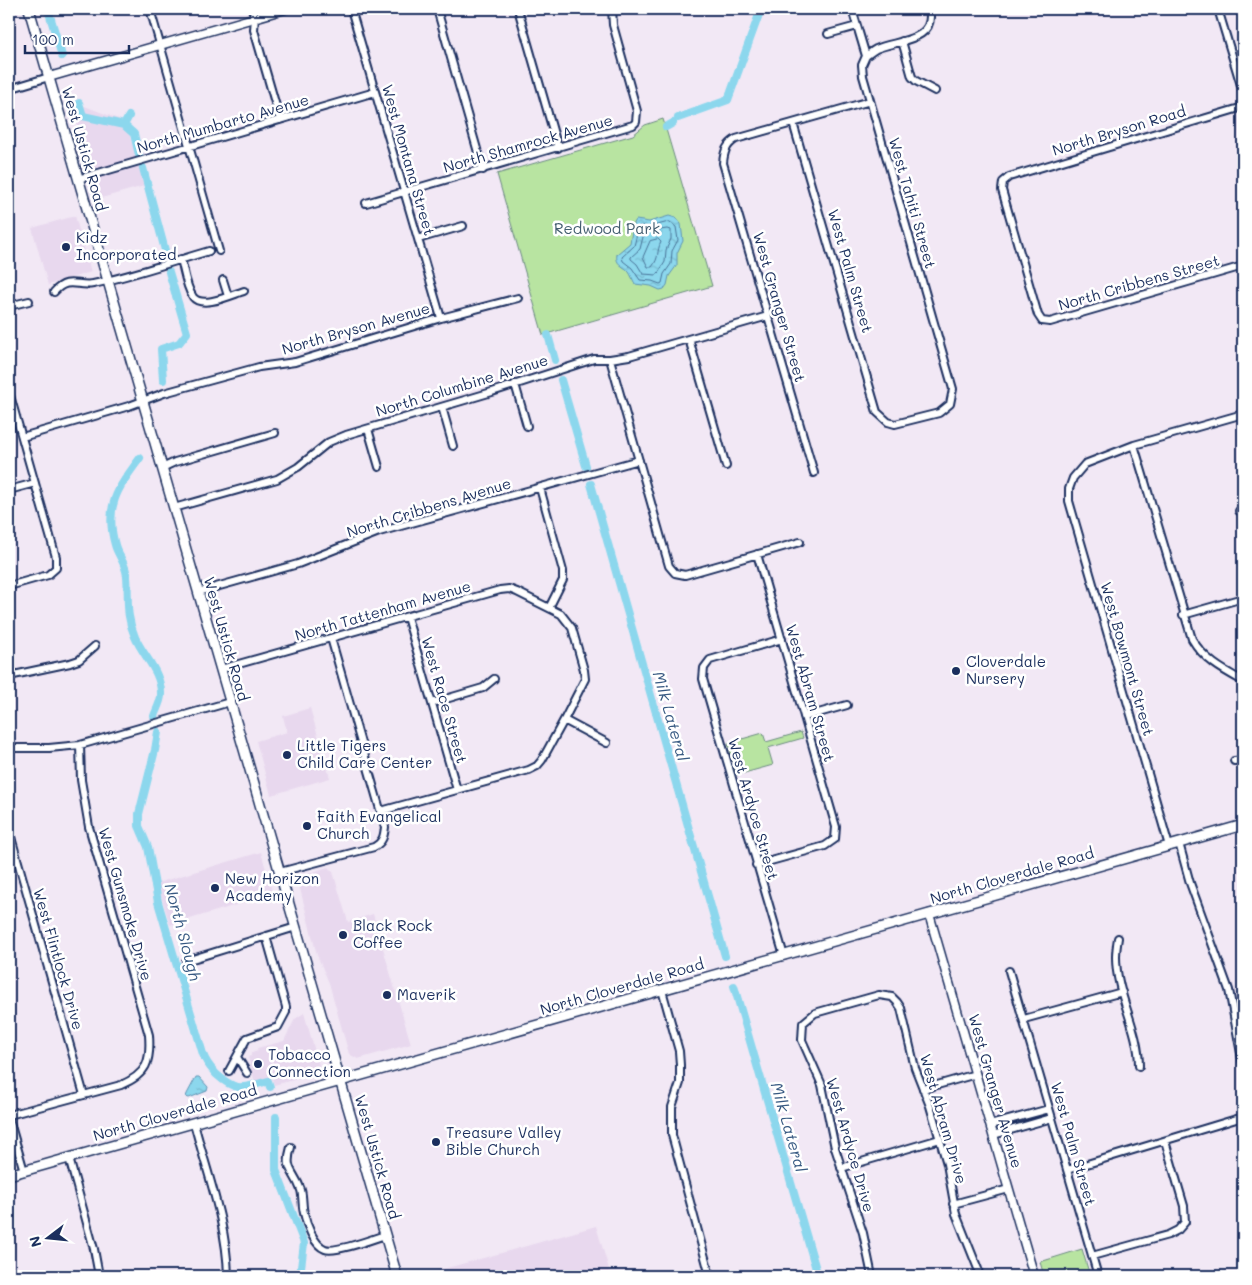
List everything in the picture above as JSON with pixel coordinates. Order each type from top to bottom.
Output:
[{"type":"main road","name":"West Ustick Road","points":[[29,9],[397,1276]]},
{"type":"main road","name":"North Cloverdale Road","points":[[9,1175],[1243,825]]},
{"type":"street","points":[[150,9],[219,251]]},
{"type":"street","points":[[252,9],[255,17],[254,30],[280,120]]},
{"type":"street","points":[[9,89],[285,9]]},
{"type":"street","name":"West Montana Street","points":[[350,9],[441,318]]},
{"type":"street","points":[[437,9],[483,170]]},
{"type":"street","points":[[518,9],[558,148]]},
{"type":"street","name":"North Shamrock Avenue","points":[[366,203],[628,128],[636,122],[637,110],[613,25],[612,9]]},
{"type":"street","name":"West Tahiti Street","points":[[852,9],[866,56],[862,66],[862,76],[953,389],[950,404],[939,413],[901,424],[888,422]]},
{"type":"street","points":[[866,56],[874,49],[918,36],[927,29],[931,16],[929,9]]},
{"type":"street","points":[[1218,9],[1243,92]]},
{"type":"street","points":[[828,34],[857,26]]},
{"type":"street","points":[[902,41],[912,77],[935,91]]},
{"type":"street","name":"North Mumbarto Avenue","points":[[78,179],[375,92]]},
{"type":"street","points":[[793,123],[870,101]]},
{"type":"street","name":"North Bryson Road","points":[[1042,321],[1038,315],[1002,190],[1003,182],[1009,177],[1243,107]]},
{"type":"street","name":"West Granger Street","points":[[793,123],[730,142],[726,148],[724,163],[814,473]]},
{"type":"street","name":"West Palm Street","points":[[793,123],[878,412],[888,422]]},
{"type":"street","points":[[418,239],[463,226]]},
{"type":"street","points":[[54,292],[62,284],[70,282],[89,284],[107,280],[209,251]]},
{"type":"street","points":[[181,259],[193,298],[198,301],[205,303],[244,291]]},
{"type":"street","name":"North Cribbens Street","points":[[1042,321],[1050,322],[1243,266]]},
{"type":"street","points":[[224,280],[228,296]]},
{"type":"street","name":"North Bryson Avenue","points":[[22,437],[130,406],[155,395],[259,367],[295,362],[441,318],[518,298]]},
{"type":"street","points":[[9,306],[29,301]]},
{"type":"street","name":"North Columbine Avenue","points":[[174,508],[277,479],[298,467],[328,442],[368,429],[594,359],[629,356],[768,316]]},
{"type":"street","points":[[689,339],[726,466]]},
{"type":"street","points":[[610,359],[669,566],[675,573],[685,575],[800,542]]},
{"type":"street","points":[[515,384],[527,426]]},
{"type":"street","points":[[9,396],[56,557],[56,568],[48,575],[9,586]]},
{"type":"street","points":[[442,407],[453,446]]},
{"type":"street","points":[[1243,414],[1134,445],[1192,639],[1204,657],[1219,668],[1243,681]]},
{"type":"street","points":[[368,429],[379,467]]},
{"type":"street","points":[[162,468],[175,462],[275,433]]},
{"type":"street","name":"West Bowmont Street","points":[[1134,445],[1085,464],[1073,478],[1069,489],[1069,501],[1169,846]]},
{"type":"street","name":"North Cribbens Avenue","points":[[198,592],[298,564],[379,532],[639,460]]},
{"type":"street","points":[[9,490],[35,482]]},
{"type":"street","points":[[540,488],[563,571],[563,580],[549,608]]},
{"type":"street","name":"West Abram Street","points":[[756,865],[825,846],[835,839],[836,827],[757,554]]},
{"type":"street","name":"North Tattenham Avenue","points":[[221,669],[500,590],[509,589],[561,614],[572,628],[585,680],[537,766],[529,770],[381,811]]},
{"type":"street","points":[[1184,614],[1243,598]]},
{"type":"street","name":"West Race Street","points":[[407,617],[457,790]]},
{"type":"street","points":[[280,872],[374,847],[381,843],[386,827],[331,638]]},
{"type":"street","name":"West Ardyce Street","points":[[782,639],[710,660],[704,668],[702,679],[784,956]]},
{"type":"street","points":[[9,676],[79,660],[95,646]]},
{"type":"street","points":[[432,703],[483,688],[494,679]]},
{"type":"street","points":[[9,748],[49,748],[80,745],[230,702]]},
{"type":"street","points":[[804,717],[847,705]]},
{"type":"street","points":[[564,720],[607,743]]},
{"type":"street","name":"West Gunsmoke Drive","points":[[80,745],[81,780],[89,827],[149,1035],[150,1052],[145,1068],[135,1079],[121,1085],[84,1095]]},
{"type":"street","points":[[1234,761],[1243,760]]},
{"type":"street","name":"West Flintlock Drive","points":[[9,830],[84,1095]]},
{"type":"street","points":[[1179,843],[1190,883],[1229,990],[1243,1064]]},
{"type":"street","name":"West Granger Avenue","points":[[929,914],[1034,1276]]},
{"type":"street","points":[[186,961],[296,927]]},
{"type":"street","points":[[229,1071],[247,1038],[278,1027],[286,1012],[266,936]]},
{"type":"street","points":[[1118,938],[1116,956],[1122,992],[1138,1047],[1139,1066]]},
{"type":"street","name":"West Palm Street","points":[[1009,971],[1098,1276]]},
{"type":"street","points":[[662,990],[679,1051],[680,1065],[680,1084],[672,1107],[672,1135],[710,1276]]},
{"type":"street","points":[[1024,1019],[1122,992]]},
{"type":"street","name":"West Abram Drive","points":[[803,1023],[815,1013],[879,995],[892,998],[901,1008],[915,1068],[940,1139],[953,1204],[979,1276]]},
{"type":"street","name":"West Ardyce Drive","points":[[803,1023],[802,1040],[822,1085],[833,1139],[863,1233],[872,1276]]},
{"type":"street","points":[[237,1057],[247,1073]]},
{"type":"street","points":[[923,1089],[976,1074]]},
{"type":"street","points":[[9,1115],[84,1095]]},
{"type":"street","points":[[990,1125],[1049,1108]]},
{"type":"street","points":[[1067,1170],[1243,1117]]},
{"type":"street","points":[[993,1135],[1052,1118]]},
{"type":"street","points":[[9,1119],[24,1171]]},
{"type":"street","points":[[194,1123],[220,1219],[228,1260],[228,1276]]},
{"type":"street","points":[[841,1168],[940,1139]]},
{"type":"street","points":[[1092,1256],[1168,1235],[1178,1230],[1184,1222],[1184,1206],[1165,1141]]},
{"type":"street","points":[[291,1147],[288,1160],[290,1171],[301,1191],[306,1221],[317,1243],[325,1249],[334,1250],[385,1235]]},
{"type":"street","points":[[69,1158],[94,1249],[99,1276]]},
{"type":"street","points":[[953,1204],[1009,1189]]},
{"type":"shaded area","points":[[78,101],[82,105],[126,122],[144,186],[98,199],[71,103]]},
{"type":"shaded area","points":[[75,216],[91,272],[48,285],[32,228]]},
{"type":"shaded area","points":[[310,708],[330,778],[271,795],[256,741],[287,732],[283,716]]},
{"type":"shaded area","name":"New Horizon Academy","points":[[261,852],[273,894],[170,925],[157,883]]},
{"type":"shaded area","points":[[328,867],[333,872],[348,922],[373,914],[411,1044],[358,1059],[349,1054],[329,983],[317,955],[297,877]]},
{"type":"shaded area","points":[[304,1013],[319,1065],[313,1075],[274,1085],[272,1078],[255,1082],[248,1057],[251,1056],[251,1053],[258,1051],[257,1048],[284,1041],[295,1019]]},
{"type":"shaded area","points":[[596,1226],[611,1276],[418,1276],[523,1247]]},
{"type":"green space","name":"Redwood Park","points":[[663,119],[712,286],[543,335],[497,174],[633,135],[645,125]]},
{"type":"green space","points":[[801,732],[803,738],[768,748],[773,765],[737,775],[728,743],[763,733],[766,742]]},
{"type":"green space","points":[[1082,1249],[1090,1276],[1044,1276],[1040,1262]]},
{"type":"water","points":[[669,216],[676,218],[681,224],[683,241],[677,253],[677,265],[669,276],[667,285],[664,289],[660,290],[651,286],[635,284],[629,272],[618,263],[617,254],[630,243],[633,225],[636,220],[649,222]]},
{"type":"water","points":[[196,1077],[199,1077],[208,1087],[207,1091],[189,1098],[186,1097],[187,1094]]},
{"type":"waterway","name":"North Slough","points":[[48,9],[62,56]]},
{"type":"waterway","name":"Milk Lateral","points":[[678,118],[728,100],[761,9]]},
{"type":"waterway","name":"North Slough","points":[[79,103],[83,116],[124,125],[134,134],[139,155]]},
{"type":"waterway","points":[[124,125],[129,116]]},
{"type":"waterway","name":"Milk Lateral","points":[[666,127],[673,123]]},
{"type":"waterway","name":"North Slough","points":[[143,168],[166,254]]},
{"type":"waterway","name":"North Slough","points":[[163,380],[161,349],[179,343],[187,333],[169,272]]},
{"type":"waterway","name":"Milk Lateral","points":[[548,335],[555,360]]},
{"type":"waterway","name":"Milk Lateral","points":[[561,380],[586,466]]},
{"type":"waterway","name":"North Slough","points":[[140,458],[125,479],[115,498],[111,519],[115,545],[126,572],[132,629],[138,644],[155,672],[160,687],[160,700],[154,716]]},
{"type":"waterway","name":"Milk Lateral","points":[[591,484],[725,956]]},
{"type":"waterway","name":"North Slough","points":[[158,732],[139,814],[139,826],[148,847],[158,902],[203,1054],[216,1074],[229,1084],[246,1087],[268,1081],[270,1087]]},
{"type":"waterway","name":"Milk Lateral","points":[[734,986],[818,1276]]},
{"type":"waterway","name":"North Slough","points":[[276,1117],[276,1170],[304,1243],[300,1276]]},
{"type":"place","name":"Kidz Incorporated","points":[[66,247]]},
{"type":"place","name":"Cloverdale Nursery","points":[[956,671]]},
{"type":"place","name":"Little Tigers Child Care Center","points":[[287,755]]},
{"type":"place","name":"Faith Evangelical Church","points":[[307,826]]},
{"type":"place","name":"New Horizon Academy","points":[[215,888]]},
{"type":"place","name":"Black Rock Coffee","points":[[343,935]]},
{"type":"place","name":"Maverik","points":[[387,995]]},
{"type":"place","name":"Tobacco Connection","points":[[258,1064]]},
{"type":"place","name":"Treasure Valley Bible Church","points":[[436,1142]]}]
